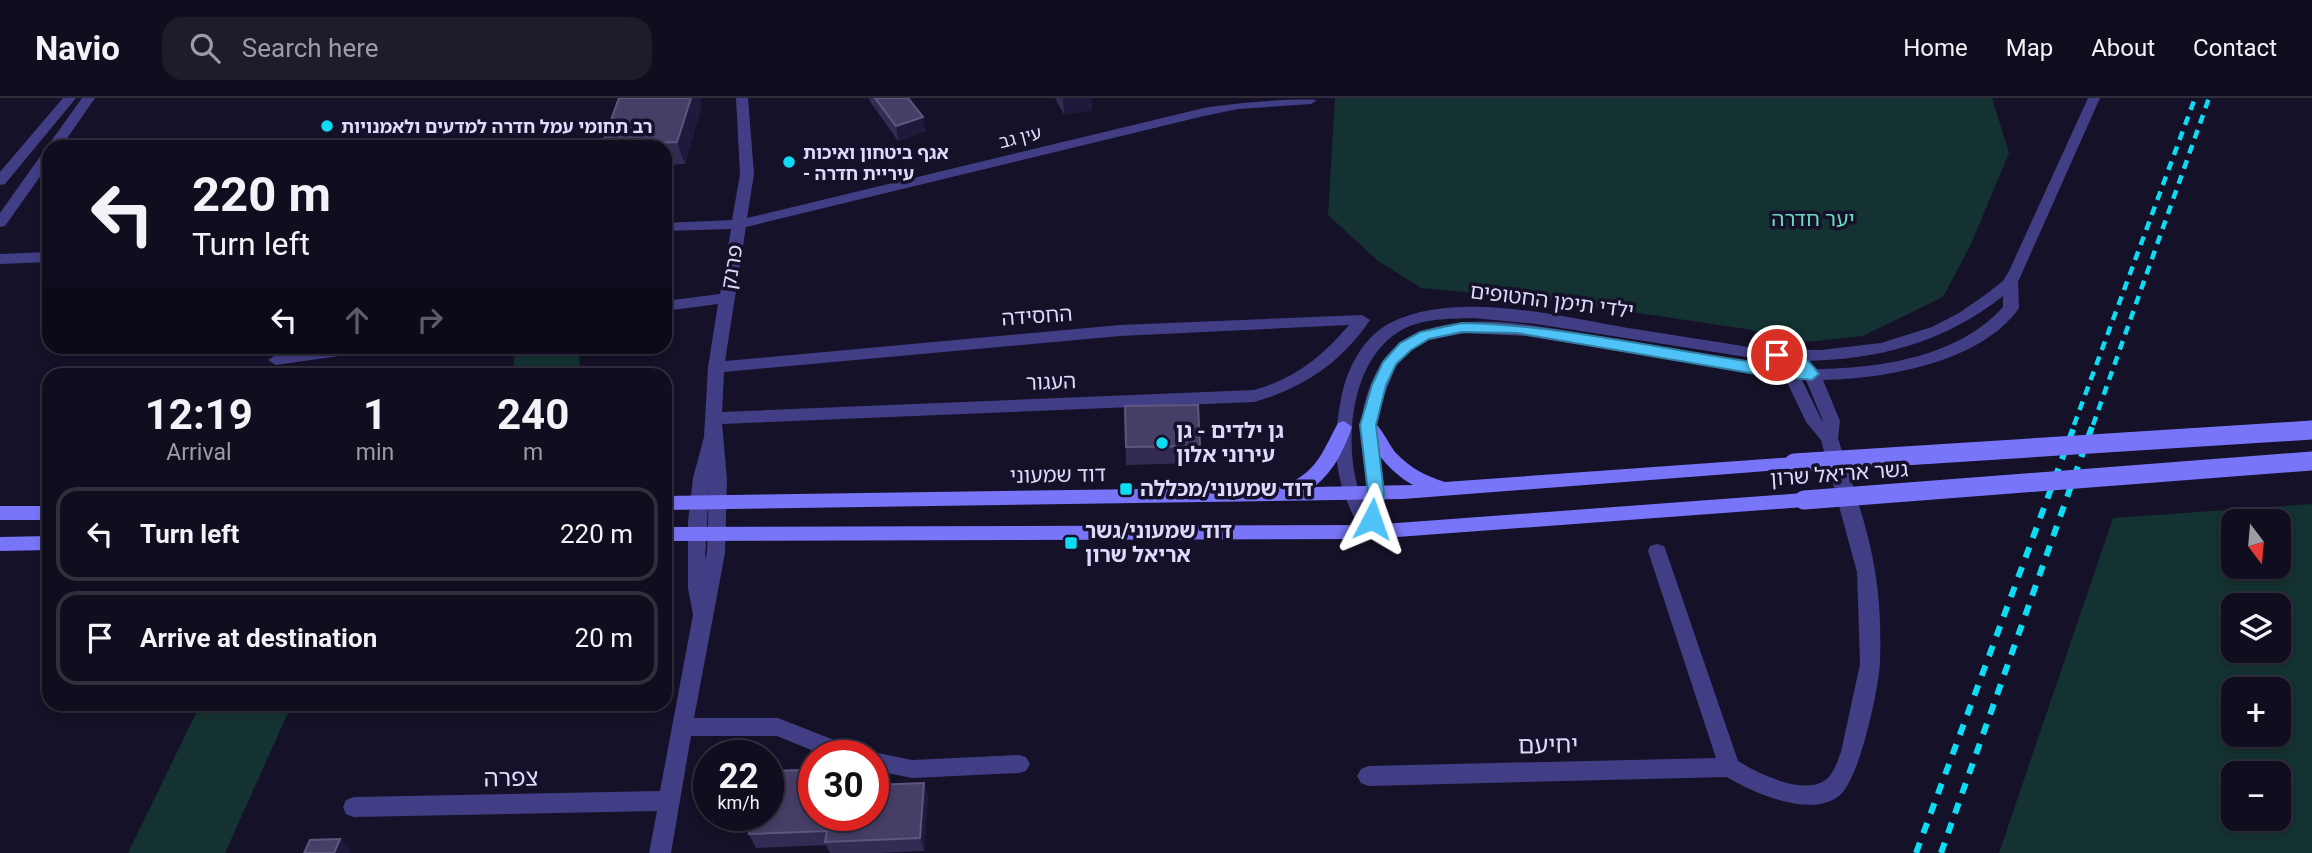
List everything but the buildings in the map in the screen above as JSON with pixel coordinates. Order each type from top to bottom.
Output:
[{"type":"main road","points":[[1368,425],[1378,445],[1390,459],[1417,480],[1451,490]]},
{"type":"main road","points":[[1274,495],[1299,488],[1319,474],[1330,461],[1344,426]]},
{"type":"main road","name":"גשר אריאל שרון","points":[[1451,490],[1794,463],[2312,430]]},
{"type":"main road","name":"גשר אריאל שרון","points":[[1370,532],[2312,461]]},
{"type":"main road","name":"דוד שמעוני","points":[[672,503],[1351,494],[1451,490]]},
{"type":"main road","points":[[0,513],[42,513]]},
{"type":"main road","points":[[672,534],[1370,532]]},
{"type":"main road","points":[[0,544],[42,543]]},
{"type":"street","points":[[0,181],[70,98]]},
{"type":"street","points":[[59,140],[89,98]]},
{"type":"street","name":"פרנק","points":[[660,853],[700,624],[712,578],[707,533],[708,503],[718,479],[713,437],[716,367],[747,174],[742,98]]},
{"type":"street","name":"ילדי תימן החטופים","points":[[1370,532],[1351,494],[1344,426],[1352,386],[1362,361],[1375,342],[1398,325],[1456,313],[1533,318],[1759,354],[1796,356],[1860,351],[1919,340],[1949,328],[1972,314],[2010,282],[2070,156],[2094,98]]},
{"type":"street","name":"עין גב","points":[[672,228],[740,224],[1204,111],[1238,105],[1311,100]]},
{"type":"street","points":[[0,223],[42,164]]},
{"type":"street","points":[[0,259],[42,257]]},
{"type":"street","name":"ילדי תימן החטופים","points":[[1370,532],[1376,493],[1368,425],[1379,385],[1390,362],[1405,346],[1425,335],[1462,327],[1517,328],[1791,373],[1841,374],[1907,364],[1945,354],[1973,342],[1997,325],[2011,308],[2010,282]]},
{"type":"street","points":[[672,305],[726,298]]},
{"type":"street","name":"החסידה","points":[[716,367],[1034,337],[1289,321],[1362,320]]},
{"type":"street","name":"העגור","points":[[714,418],[1254,396],[1284,389],[1313,372],[1333,354],[1362,320]]},
{"type":"street","points":[[276,360],[318,354]]},
{"type":"street","points":[[1657,551],[1730,766],[1754,782],[1797,794],[1816,794],[1833,788],[1845,770],[1870,664],[1866,572],[1855,524],[1829,438],[1814,422],[1791,373],[1796,356]]},
{"type":"street","points":[[1796,356],[1812,374],[1832,421],[1829,438]]},
{"type":"street","points":[[682,726],[778,726],[812,740]]},
{"type":"street","points":[[889,764],[912,769],[1020,764]]},
{"type":"street","name":"יחיעם","points":[[1368,776],[1730,766]]},
{"type":"street","name":"צפרה","points":[[354,807],[669,801]]},
{"type":"green space","name":"יער חדרה","points":[[1335,98],[1992,98],[2009,153],[1971,244],[1943,297],[1863,336],[1806,342],[1746,329],[1551,300],[1421,288],[1378,261],[1328,215]]},
{"type":"green space","points":[[515,354],[580,354],[579,368],[513,368]]},
{"type":"green space","points":[[2312,504],[2312,853],[1999,853],[2113,518],[2221,510],[2221,579],[2291,579],[2291,509],[2241,509]]},
{"type":"green space","points":[[197,711],[289,711],[225,853],[128,853]]},
{"type":"railway","points":[[2074,425],[2195,98]]},
{"type":"railway","points":[[2093,425],[2209,98]]},
{"type":"railway","points":[[1916,853],[2075,424]]},
{"type":"railway","points":[[1941,853],[2093,424]]},
{"type":"place","name":"רב תחומי עמל חדרה למדעים ולאמנויות","points":[[327,126]]},
{"type":"place","name":"אגף ביטחון ואיכות - עיריית חדרה","points":[[789,162]]},
{"type":"place","name":"גן ילדים - גן עירוני אלון","points":[[1162,443]]},
{"type":"place","name":"דוד שמעוני/מכללה","points":[[1126,489]]},
{"type":"place","name":"דוד שמעוני/גשר אריאל שרון","points":[[1071,543]]},
{"type":"route","points":[[1372,519],[1376,493],[1368,425],[1379,385],[1390,362],[1405,346],[1425,335],[1462,327],[1517,328],[1756,369],[1812,374],[1796,356],[1777,355]]}]
